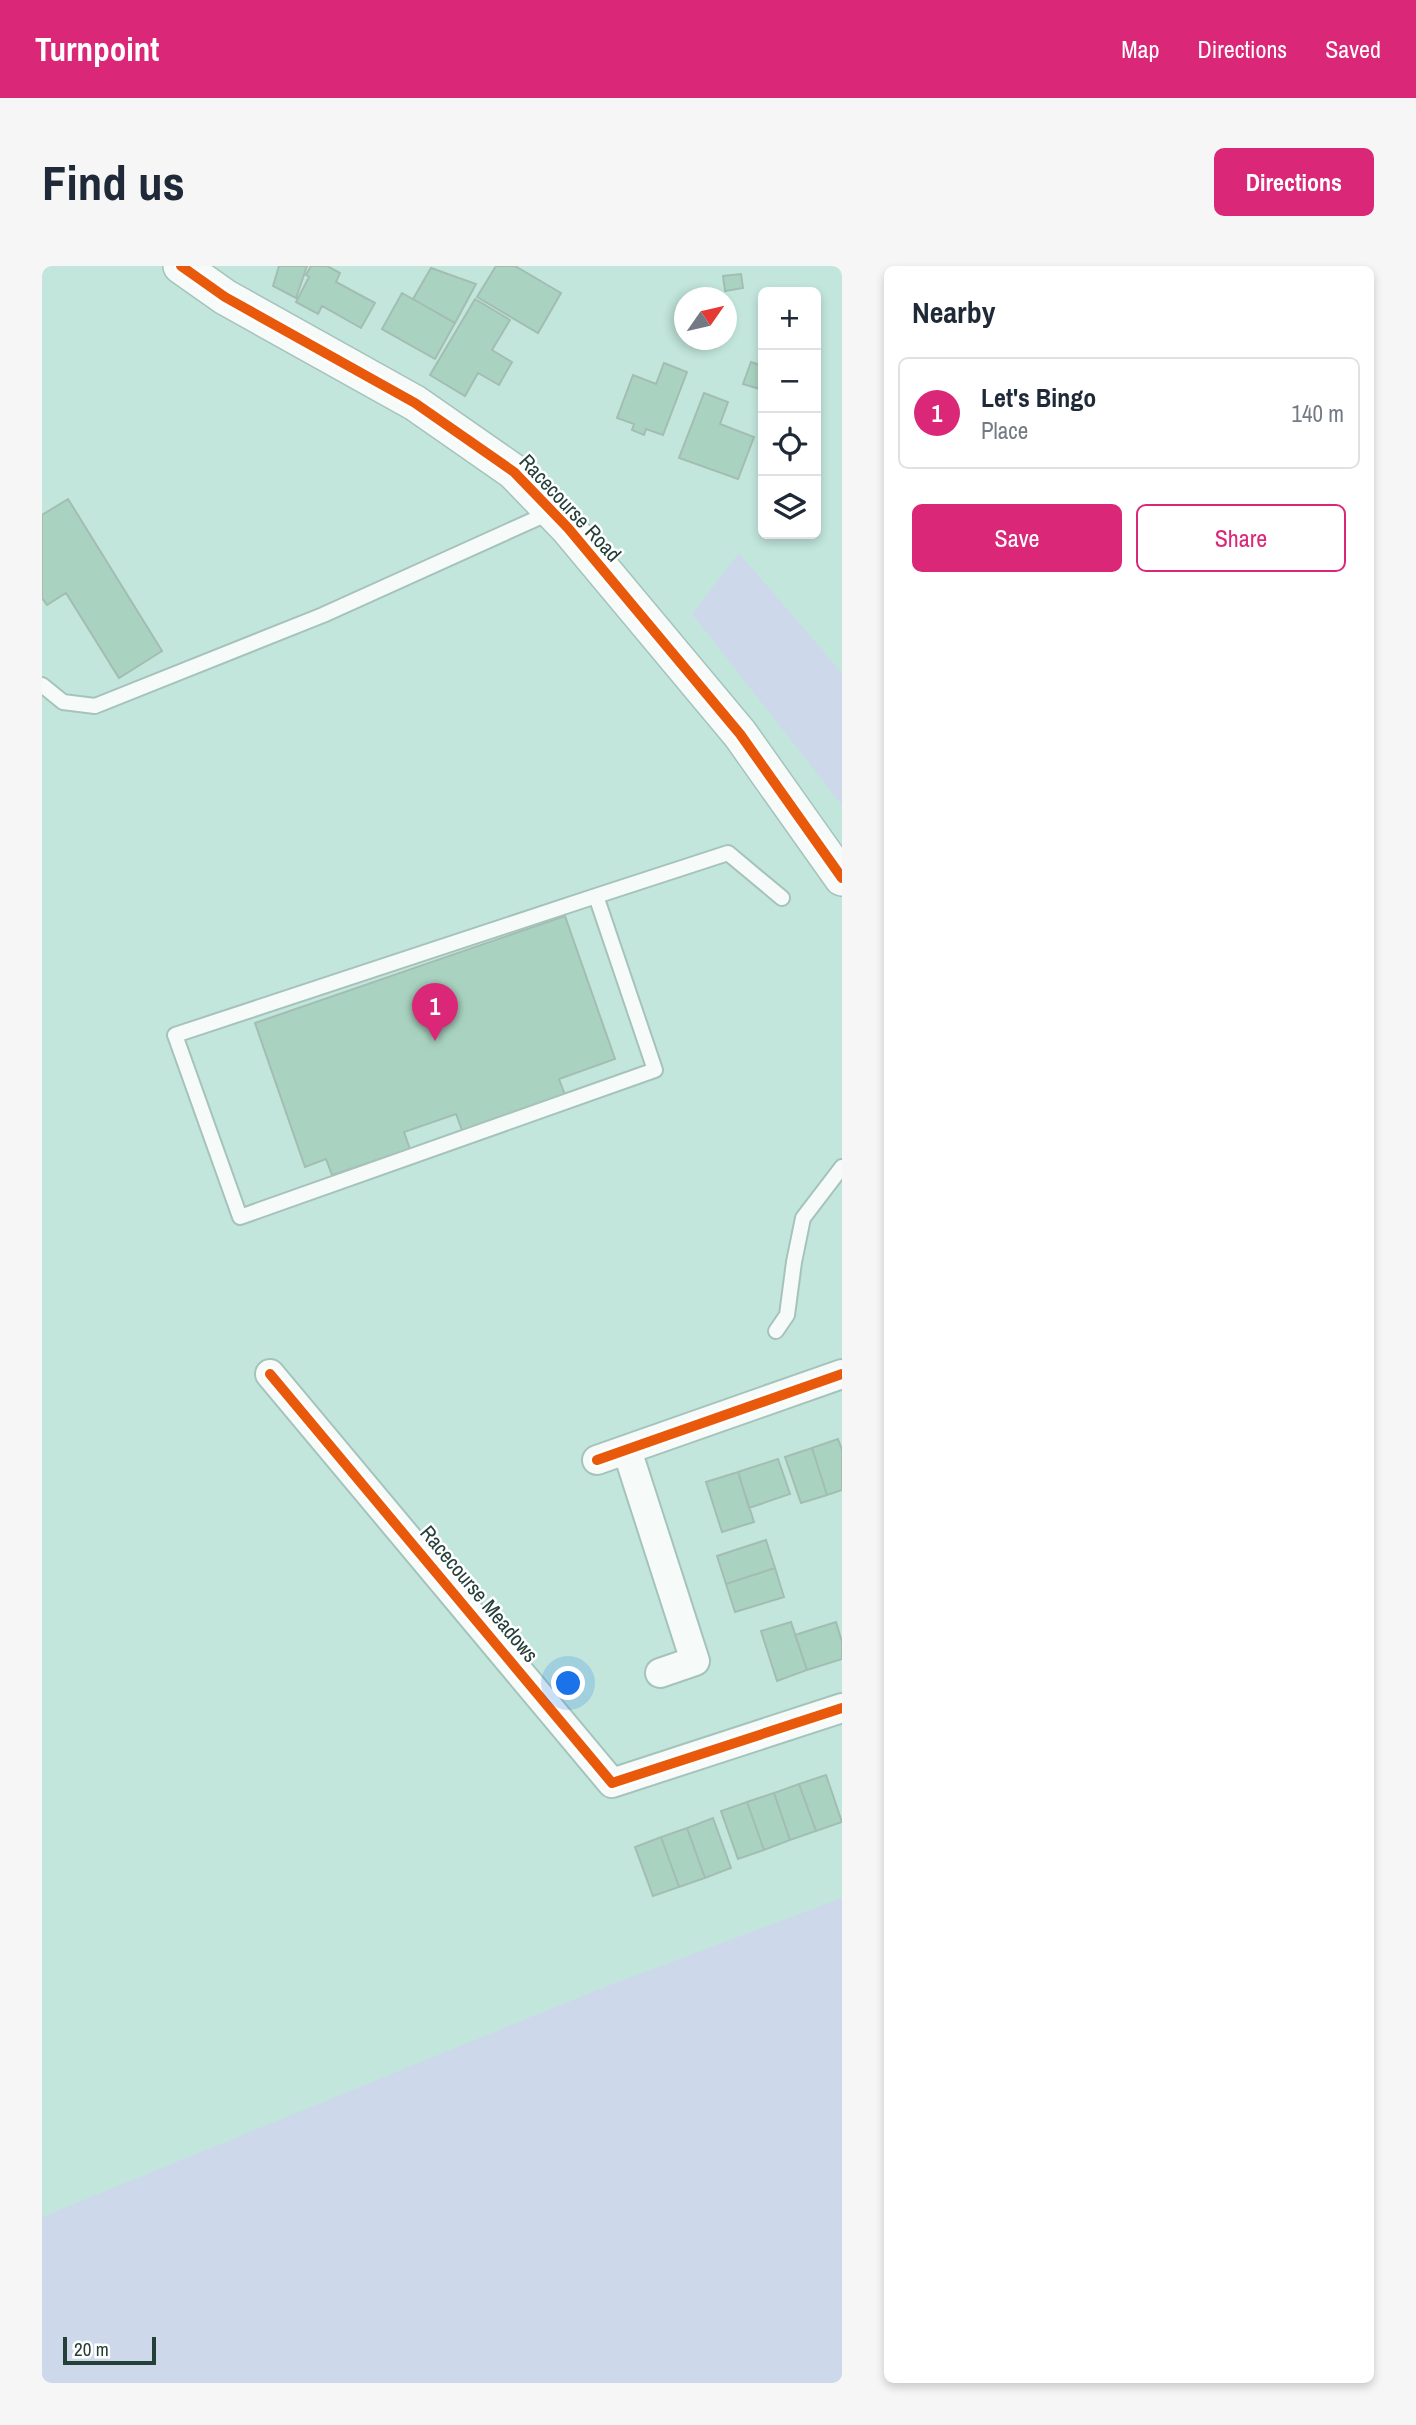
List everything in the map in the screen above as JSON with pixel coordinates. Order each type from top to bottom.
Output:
[{"type":"street","name":"Racecourse Road","points":[[181,266],[225,297],[415,403],[514,472],[552,512],[740,734],[842,878]]},
{"type":"street","name":"Racecourse Meadows","points":[[270,1374],[612,1783],[842,1708]]},
{"type":"street","points":[[597,1461],[842,1374]]},
{"type":"street","points":[[627,1450],[695,1661],[660,1673]]},
{"type":"lane","points":[[42,685],[63,702],[95,706],[323,615],[552,512]]},
{"type":"lane","points":[[596,896],[655,1070],[240,1217],[176,1035],[596,896],[728,853],[782,898]]},
{"type":"lane","points":[[776,1331],[787,1315],[803,1218],[842,1167]]},
{"type":"shaded area","points":[[739,553],[842,673],[842,805],[692,614]]},
{"type":"shaded area","points":[[842,1898],[842,2383],[42,2383],[42,2217],[597,1990]]},
{"type":"building","points":[[279,266],[307,266],[296,298],[273,286]]},
{"type":"building","points":[[311,266],[327,266],[340,273],[336,282],[375,303],[361,328],[322,306],[318,314],[296,302],[309,277],[306,275]]},
{"type":"building","points":[[496,266],[515,266],[561,293],[538,333],[477,297]]},
{"type":"building","points":[[431,268],[476,284],[455,323],[413,299]]},
{"type":"building","points":[[741,274],[743,288],[724,287],[723,276]]},
{"type":"building","points":[[402,293],[455,323],[435,359],[382,329]]},
{"type":"building","points":[[475,299],[510,320],[492,350],[512,362],[499,385],[478,373],[465,396],[430,375]]},
{"type":"building","points":[[751,362],[758,364],[758,388],[743,384]]},
{"type":"building","points":[[664,363],[687,372],[663,435],[646,429],[644,435],[632,430],[634,424],[617,418],[633,375],[656,384]]},
{"type":"building","points":[[704,393],[728,402],[720,424],[754,437],[738,479],[679,458]]},
{"type":"building","points":[[68,499],[162,651],[119,678],[66,593],[47,605],[42,598],[42,515]]},
{"type":"building","points":[[565,916],[615,1059],[559,1079],[566,1098],[463,1133],[456,1114],[404,1132],[410,1149],[332,1175],[326,1159],[305,1167],[255,1023]]},
{"type":"building","points":[[838,1439],[842,1450],[842,1490],[827,1495],[812,1448]]},
{"type":"building","points":[[812,1448],[827,1495],[801,1503],[785,1457]]},
{"type":"building","points":[[778,1459],[790,1494],[749,1508],[738,1472]]},
{"type":"building","points":[[738,1472],[754,1522],[722,1532],[706,1482]]},
{"type":"building","points":[[766,1540],[775,1568],[726,1584],[717,1556]]},
{"type":"building","points":[[775,1568],[784,1597],[735,1612],[726,1584]]},
{"type":"building","points":[[791,1622],[807,1670],[777,1681],[761,1631]]},
{"type":"building","points":[[836,1622],[842,1642],[842,1659],[807,1670],[795,1635]]},
{"type":"building","points":[[826,1775],[842,1822],[816,1831],[799,1784]]},
{"type":"building","points":[[799,1784],[816,1831],[790,1840],[774,1793]]},
{"type":"building","points":[[774,1793],[790,1840],[764,1850],[747,1802]]},
{"type":"building","points":[[747,1802],[764,1850],[738,1859],[721,1811]]},
{"type":"building","points":[[713,1818],[731,1868],[705,1878],[687,1828]]},
{"type":"building","points":[[687,1828],[705,1878],[679,1887],[661,1837]]},
{"type":"building","points":[[661,1837],[679,1887],[653,1896],[635,1847]]},
{"type":"cycle path","points":[[181,266],[225,297],[415,403],[514,472],[568,528],[740,734],[842,878]]},
{"type":"cycle path","points":[[270,1374],[612,1783],[842,1708]]},
{"type":"cycle path","points":[[597,1460],[842,1374]]},
{"type":"place","name":"Let's Bingo","points":[[435,1041]]}]
